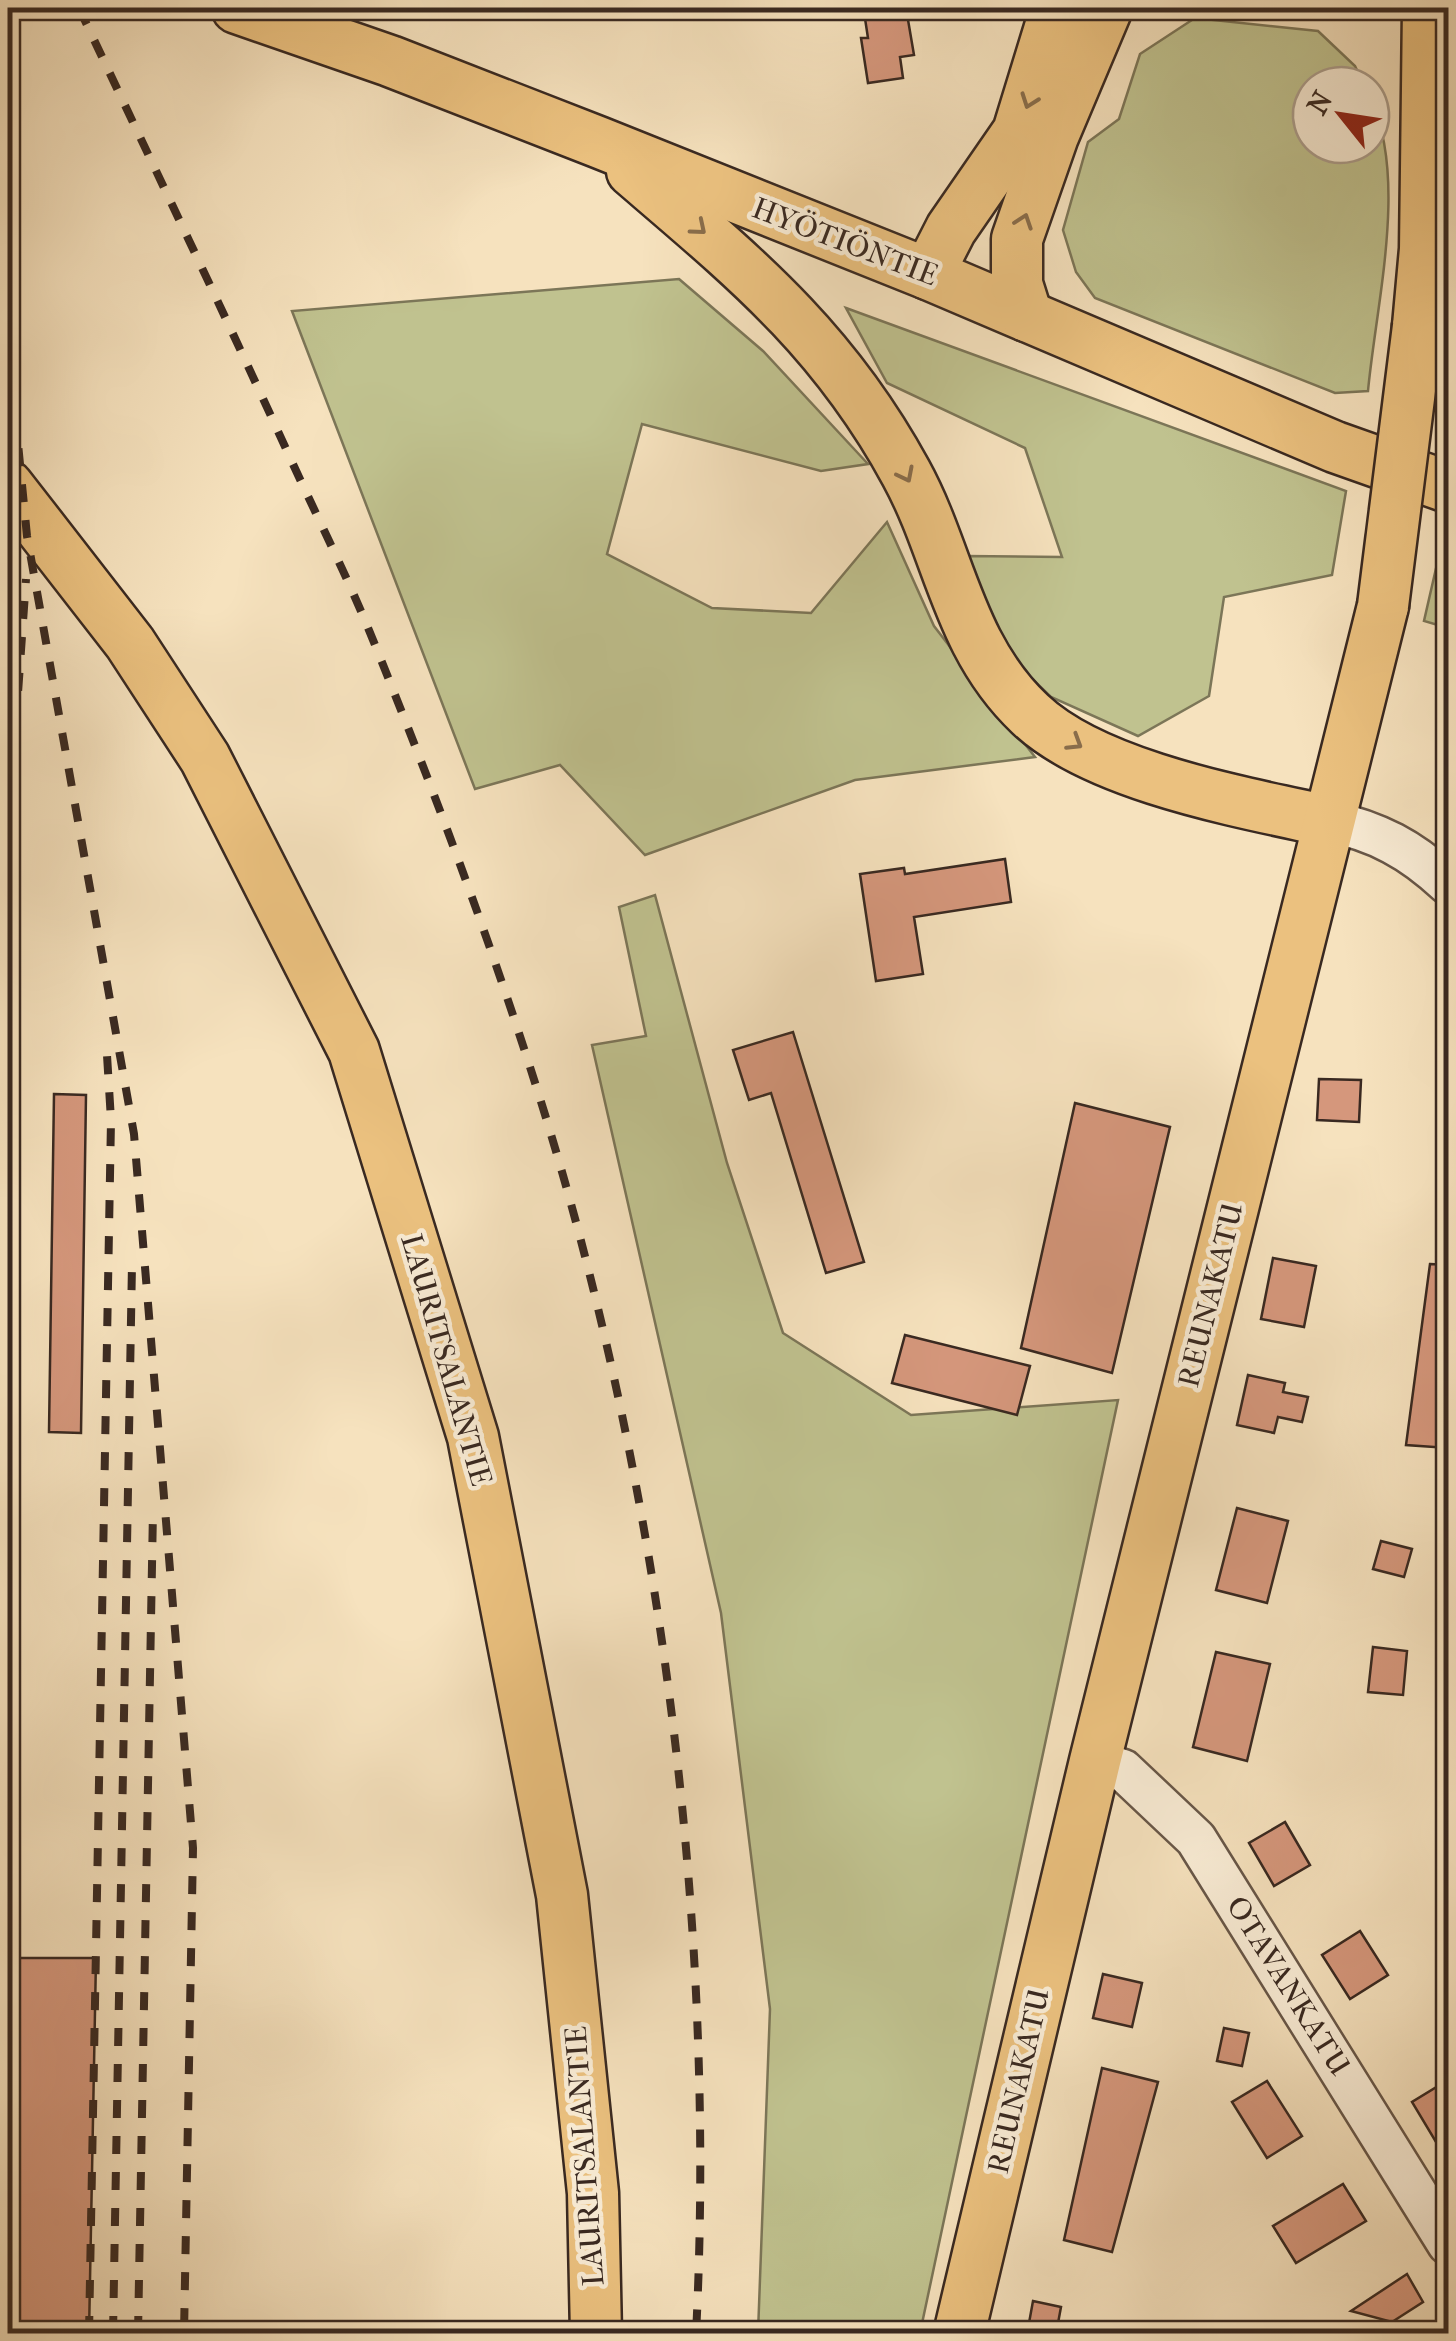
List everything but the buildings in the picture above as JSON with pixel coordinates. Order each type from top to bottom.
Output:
[{"type":"main road","name":"HYÖTIÖNTIE","points":[[237,8],[390,61],[598,142],[928,274],[1336,446],[1448,487]]},
{"type":"main road","points":[[928,274],[952,229],[1018,132],[1056,8]]},
{"type":"main road","points":[[1026,316],[1017,284],[1017,239],[1066,103],[1106,8]]},
{"type":"main road","name":"REUNAKATU","points":[[959,2334],[1095,1761],[1383,606],[1426,249],[1428,8]]},
{"type":"main road","points":[[598,142],[777,297],[836,362],[908,475],[958,608],[1004,684],[1032,716],[1088,752],[1137,774],[1328,822]]},
{"type":"main road","name":"LAURITSALANTIE","points":[[8,486],[130,644],[206,758],[354,1051],[474,1437],[562,1895],[593,2192],[596,2334]]},
{"type":"street","points":[[1328,822],[1362,828],[1394,841],[1448,884]]},
{"type":"street","name":"OTAVANKATU","points":[[1095,1761],[1123,1770],[1196,1839],[1448,2244]]},
{"type":"green space","points":[[1195,18],[1318,31],[1354,65],[1291,65],[1291,165],[1387,165],[1386,243],[1368,391],[1335,393],[1095,298],[1076,272],[1063,230],[1088,142],[1119,119],[1140,54]]},
{"type":"green space","points":[[679,279],[763,351],[868,464],[821,471],[642,424],[607,554],[712,608],[811,613],[887,522],[934,626],[1035,757],[855,780],[645,855],[560,765],[475,789],[292,311]]},
{"type":"green space","points":[[846,308],[1346,491],[1332,575],[1224,597],[1209,696],[1138,736],[1051,697],[999,647],[966,556],[1062,557],[1025,448],[887,383]]},
{"type":"green space","points":[[1445,529],[1448,530],[1448,628],[1424,621]]},
{"type":"green space","points":[[655,895],[727,1163],[783,1333],[911,1415],[1118,1400],[920,2333],[758,2333],[770,2009],[721,1613],[592,1045],[646,1036],[619,907]]},
{"type":"railway","points":[[79,8],[373,640],[500,976],[580,1237],[617,1390],[647,1546],[670,1704],[687,1864],[697,2022],[700,2180],[696,2334]]},
{"type":"railway","points":[[8,341],[27,536],[134,1134],[193,1848],[184,2334]]},
{"type":"railway","points":[[8,762],[18,693],[26,579]]},
{"type":"railway","points":[[89,2334],[111,1120],[106,1039]]},
{"type":"railway","points":[[113,2334],[132,1264]]},
{"type":"railway","points":[[138,2334],[153,1510]]}]
